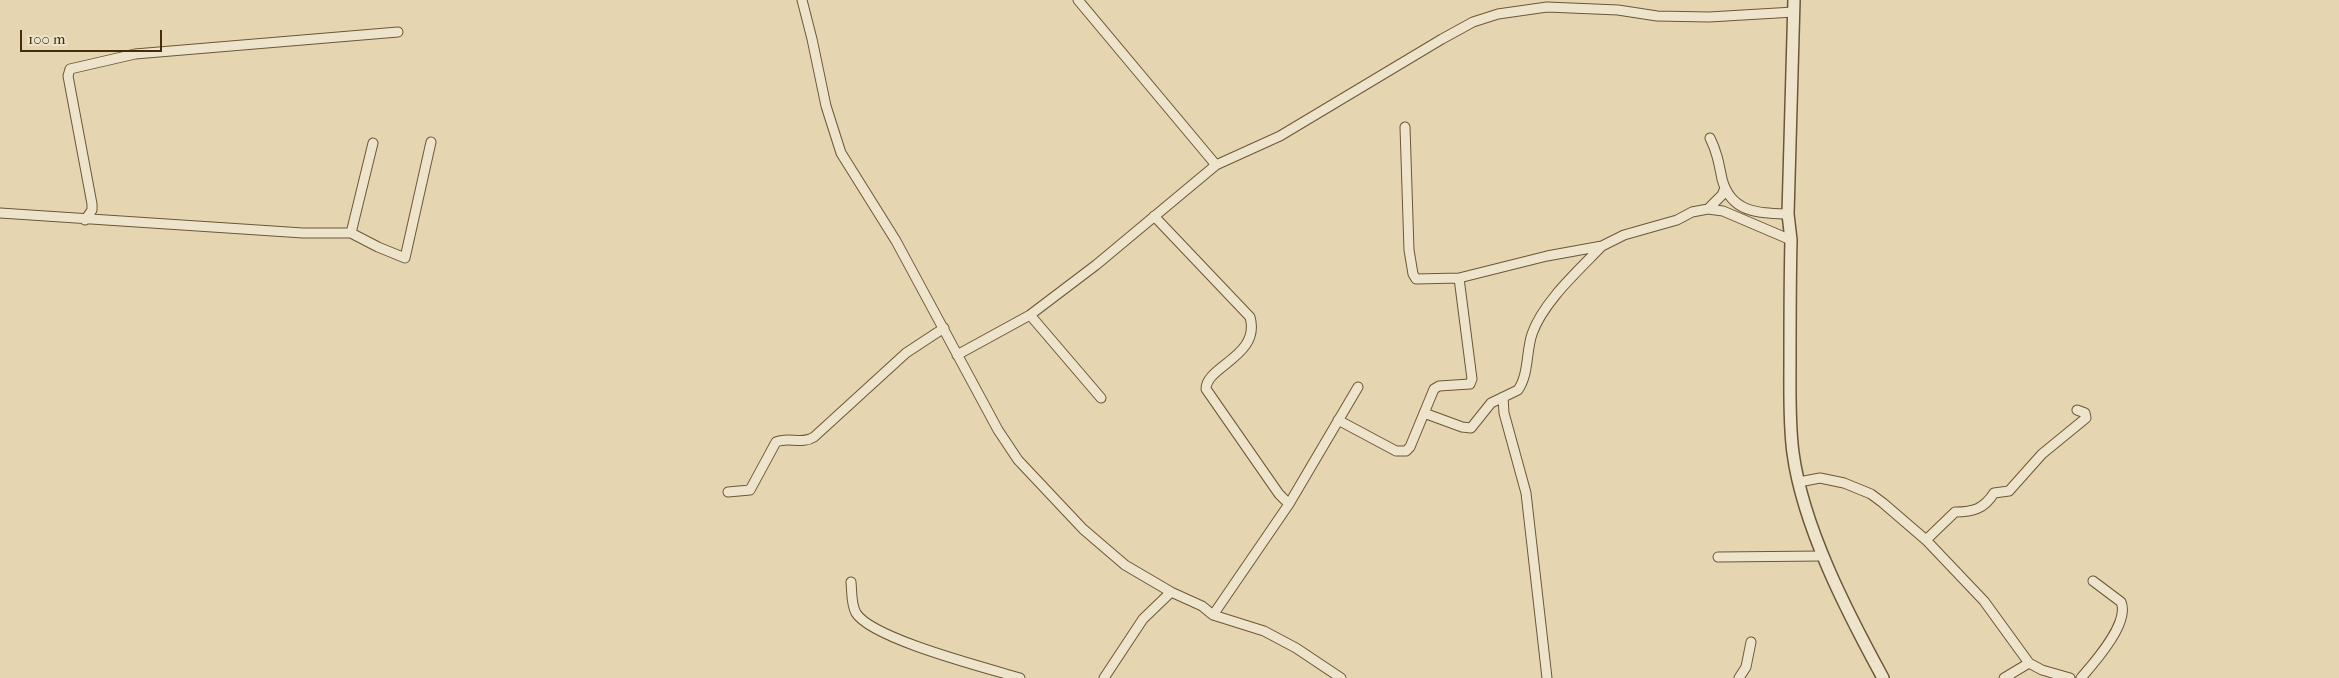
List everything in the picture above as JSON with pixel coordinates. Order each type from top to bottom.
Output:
[{"type":"street","points":[[802,0],[828,115],[841,153],[896,241],[998,430],[1018,460],[1104,549],[1124,565],[1171,592],[1202,606],[1214,615],[1264,631],[1296,648],[1341,678]]},
{"type":"street","points":[[1078,0],[1216,165]]},
{"type":"street","points":[[957,355],[1030,315],[1096,265],[1216,165],[1280,136],[1442,38],[1474,22],[1498,14],[1547,7],[1618,10],[1657,16],[1709,17],[1794,6],[1788,214],[1790,240],[1790,412],[1793,453],[1799,482],[1824,556],[1849,614],[1882,678]]},
{"type":"street","points":[[85,220],[92,210],[92,204],[68,76],[70,69],[135,54],[398,32]]},
{"type":"street","points":[[1405,127],[1410,250],[1413,274],[1416,279],[1459,278],[1547,256],[1602,246],[1624,235],[1677,220],[1692,212],[1708,209],[1723,211],[1790,240]]},
{"type":"street","points":[[1710,138],[1718,152],[1725,188],[1729,196],[1744,208],[1788,214]]},
{"type":"street","points":[[352,233],[373,142]]},
{"type":"street","points":[[0,213],[303,233],[352,233],[378,247],[405,258],[431,142]]},
{"type":"street","points":[[1708,209],[1722,195],[1725,188]]},
{"type":"street","points":[[1154,216],[1250,317],[1252,334],[1247,344],[1209,380],[1206,389],[1279,494],[1289,504]]},
{"type":"street","points":[[1424,413],[1462,427],[1471,428],[1491,403],[1515,393],[1521,385],[1531,336],[1538,319],[1567,283],[1602,246]]},
{"type":"street","points":[[1338,420],[1401,452],[1410,447],[1431,394],[1439,386],[1464,386],[1470,384],[1472,379],[1459,278]]},
{"type":"street","points":[[1030,315],[1101,398]]},
{"type":"street","points":[[728,492],[750,490],[776,442],[784,440],[803,441],[814,437],[906,353],[944,328]]},
{"type":"street","points":[[1214,615],[1289,504],[1358,387]]},
{"type":"street","points":[[1503,397],[1504,413],[1526,493],[1547,678]]},
{"type":"street","points":[[1926,540],[1955,512],[1974,512],[1988,501],[1994,493],[2009,491],[2042,454],[2086,418],[2085,413],[2077,410]]},
{"type":"street","points":[[1799,482],[1820,478],[1857,488],[1883,502],[1926,540],[1984,601],[2028,663],[2047,672],[2070,678]]},
{"type":"street","points":[[1718,557],[1824,556]]},
{"type":"street","points":[[2081,678],[2112,636],[2123,611],[2121,602],[2094,581]]},
{"type":"street","points":[[851,582],[853,607],[867,624],[905,642],[1020,678]]},
{"type":"street","points":[[1104,678],[1143,619],[1171,592]]},
{"type":"street","points":[[1739,678],[1746,667],[1751,642]]},
{"type":"street","points":[[2004,678],[2028,663]]}]
